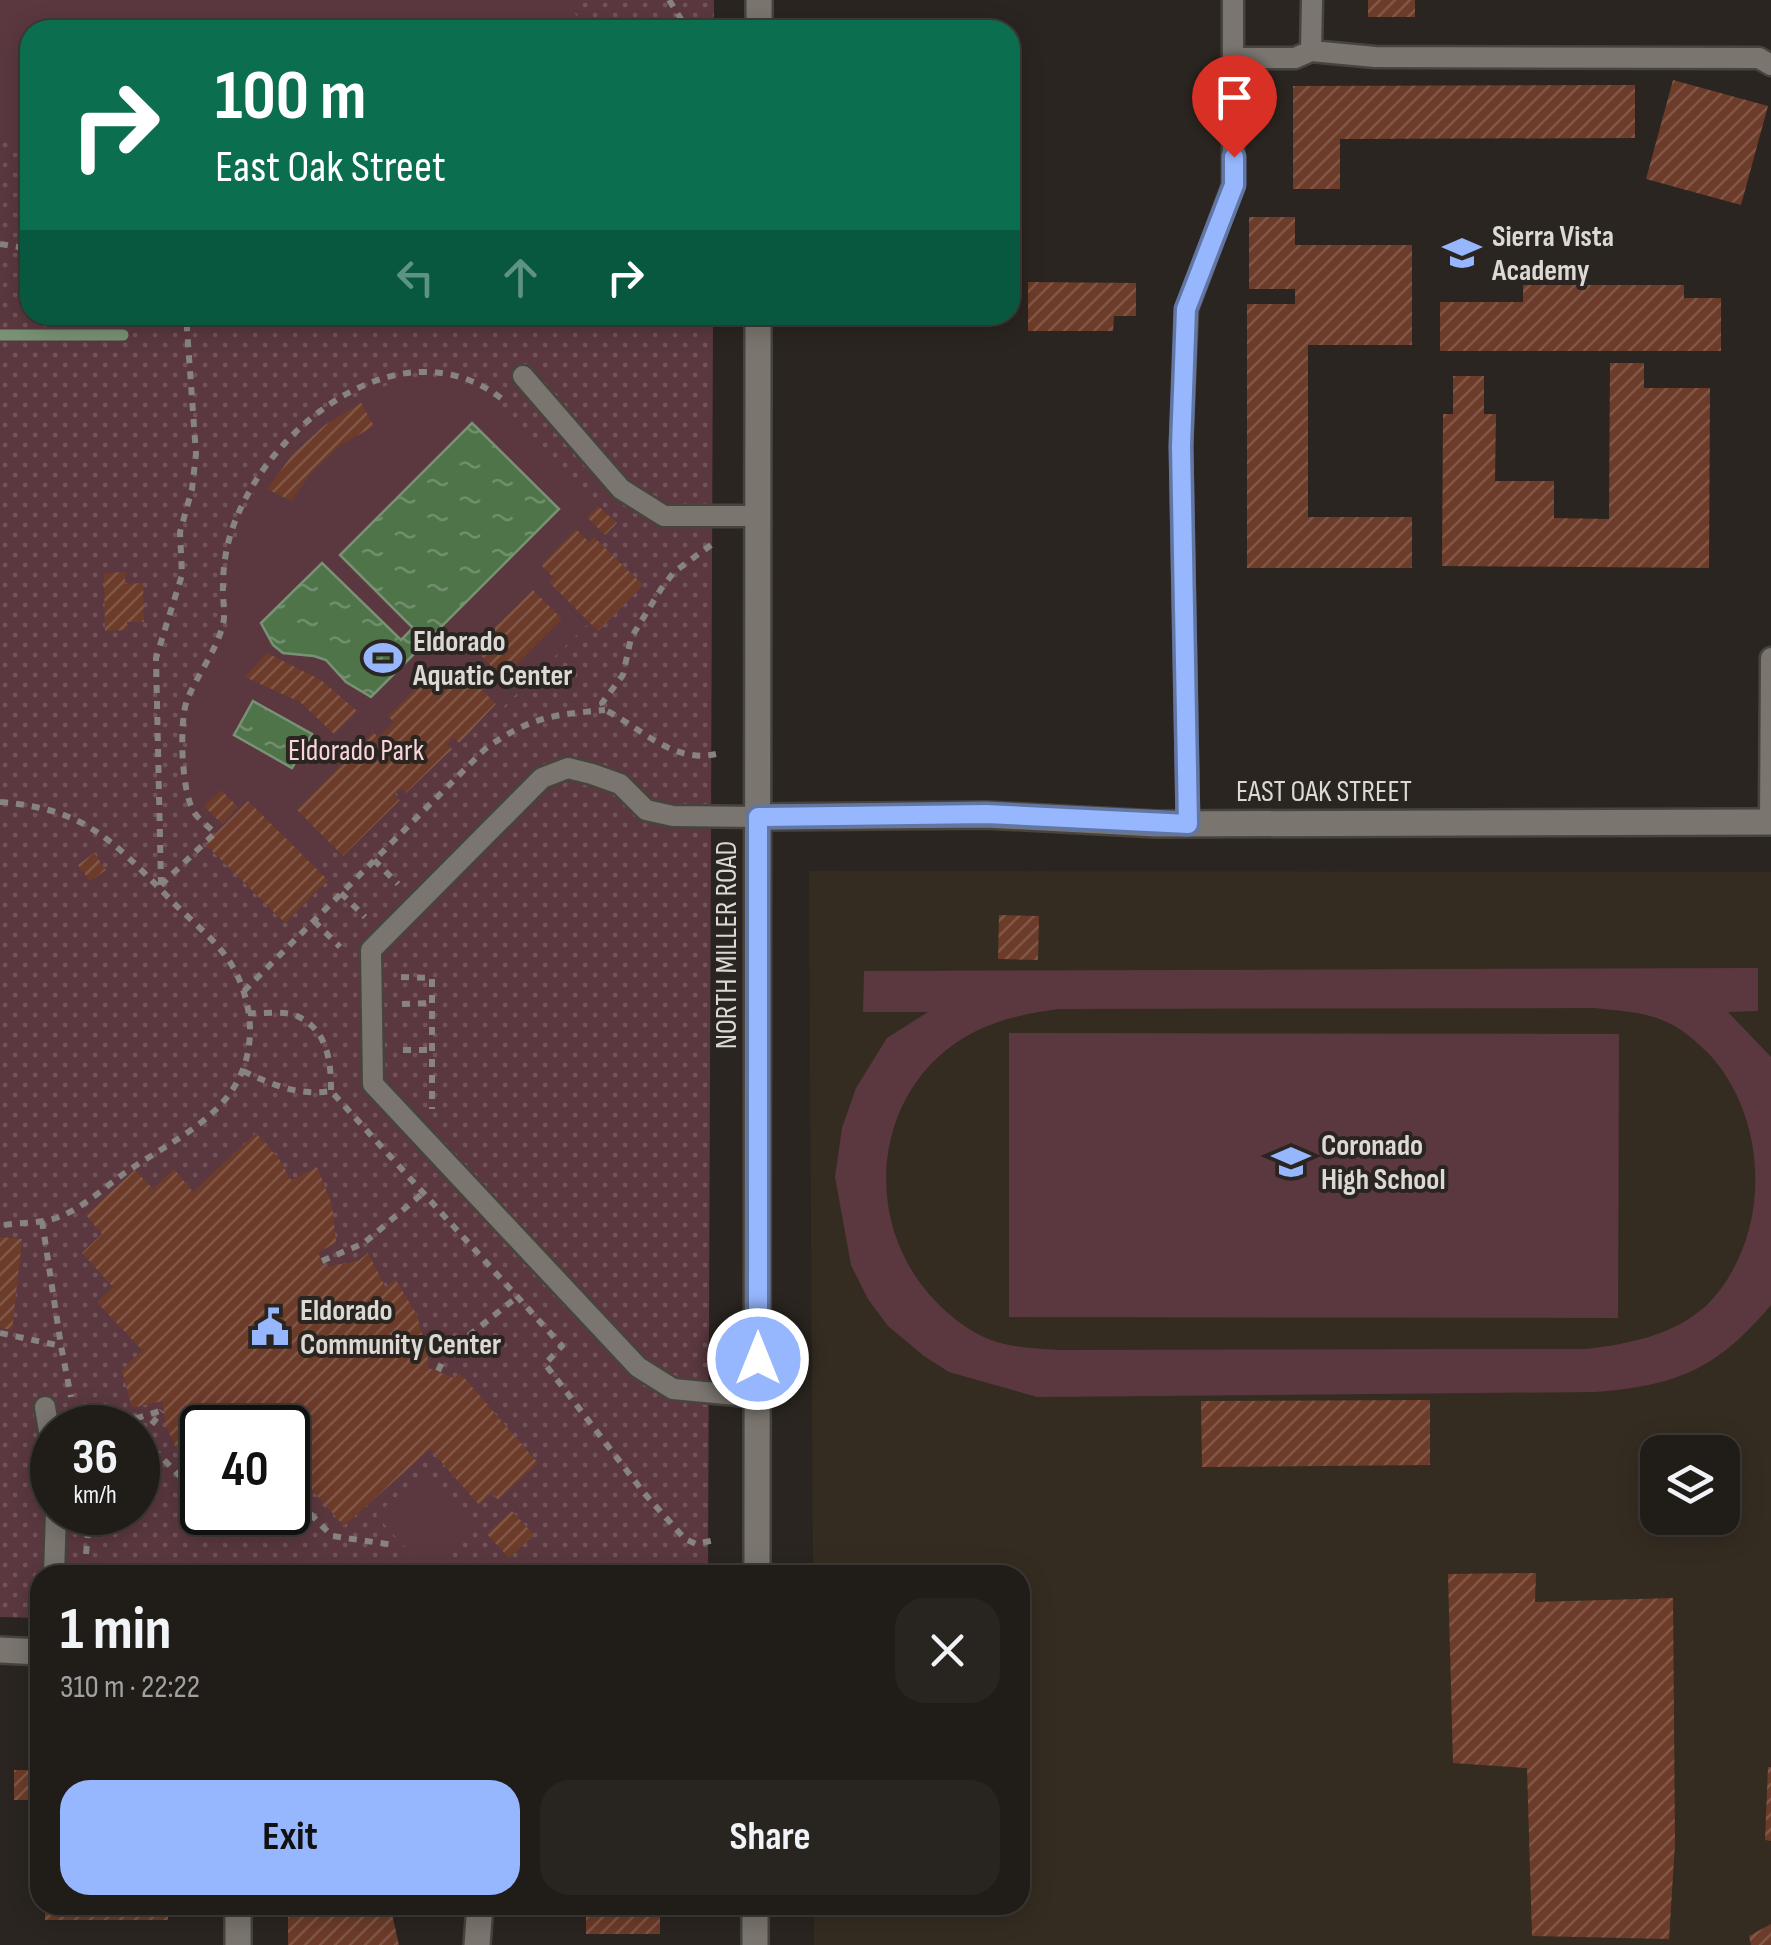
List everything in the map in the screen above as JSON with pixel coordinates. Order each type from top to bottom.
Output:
[{"type":"street","name":"NORTH MILLER ROAD","points":[[757,1565],[758,325]]},
{"type":"street","name":"EAST OAK STREET","points":[[758,817],[986,814],[1188,824],[1770,822]]},
{"type":"street","points":[[0,1650],[30,1652]]},
{"type":"street","points":[[238,1915],[238,1945]]},
{"type":"street","points":[[478,1945],[480,1915]]},
{"type":"street","points":[[755,1915],[755,1945]]},
{"type":"lane","points":[[1188,824],[1181,446],[1186,309],[1234,185],[1233,0]]},
{"type":"lane","points":[[1311,51],[1312,0]]},
{"type":"lane","points":[[1234,58],[1295,58],[1311,51],[1375,57],[1759,58],[1771,65]]},
{"type":"lane","points":[[523,376],[621,489],[664,516],[758,516]]},
{"type":"lane","points":[[1770,822],[1771,658]]},
{"type":"lane","points":[[758,817],[672,816],[646,810],[620,784],[568,768],[542,778],[371,950],[373,1084],[646,1372],[672,1389],[758,1397]]},
{"type":"lane","points":[[54,1565],[55,1535]]},
{"type":"path","points":[[162,888],[156,658],[182,575],[180,532],[192,489],[196,454],[187,325]]},
{"type":"path","points":[[162,888],[215,833],[193,811],[183,778],[185,704],[224,624],[226,553],[234,522],[266,462],[311,416],[372,383],[409,373],[439,371],[472,378],[516,412]]},
{"type":"path","points":[[697,537],[716,542],[674,572],[661,589],[631,638],[623,675],[602,703],[605,710],[665,747],[702,758],[716,754]]},
{"type":"path","points":[[244,991],[486,749],[512,730],[543,716],[605,710]]},
{"type":"path","points":[[0,802],[62,812],[96,828],[162,888],[232,965],[244,991],[250,1044],[244,1071],[232,1094],[210,1116],[80,1207],[42,1221],[0,1226]]},
{"type":"path","points":[[374,860],[399,885]]},
{"type":"path","points":[[341,893],[366,919]]},
{"type":"path","points":[[314,921],[340,947]]},
{"type":"path","points":[[401,977],[432,978],[432,1196]]},
{"type":"path","points":[[402,1004],[432,1003]]},
{"type":"path","points":[[248,1014],[295,1015],[318,1032],[331,1059],[331,1092],[562,1346],[545,1364],[644,1494],[685,1539],[696,1544],[714,1540]]},
{"type":"path","points":[[403,1050],[432,1050]]},
{"type":"path","points":[[244,1071],[280,1088],[312,1094],[331,1092]]},
{"type":"path","points":[[322,1260],[364,1243],[423,1193]]},
{"type":"path","points":[[42,1221],[73,1405]]},
{"type":"path","points":[[438,1371],[446,1354],[518,1297]]},
{"type":"path","points":[[0,1333],[61,1346]]},
{"type":"path","points":[[160,1457],[180,1476]]},
{"type":"path","points":[[310,1514],[332,1536],[394,1545]]},
{"type":"path","points":[[85,1560],[88,1535]]},
{"type":"shaded area","name":"Coronado High School","points":[[809,871],[1771,872],[1771,1945],[814,1945],[814,1915],[1030,1915],[1030,1565],[813,1565]]},
{"type":"green space","name":"Eldorado Park","points":[[0,0],[714,0],[714,20],[20,20],[20,325],[713,325],[708,1565],[30,1565],[30,1618],[0,1617]]},
{"type":"green space","points":[[0,0],[566,0],[579,20],[20,20],[20,149],[0,135]]},
{"type":"green space","name":"Eldorado Aquatic Center","points":[[439,377],[471,385],[499,403],[617,523],[599,542],[643,585],[598,631],[589,623],[501,709],[496,705],[459,743],[453,738],[447,744],[452,749],[406,793],[401,789],[395,794],[400,800],[343,856],[334,848],[315,867],[328,880],[285,923],[205,844],[219,829],[196,808],[188,779],[190,715],[198,678],[224,640],[231,621],[233,552],[260,483],[306,429],[335,408],[367,393],[402,382]]},
{"type":"green space","points":[[1758,968],[1758,1011],[1728,1012],[1771,1057],[1771,1305],[1732,1345],[1693,1370],[1649,1385],[1594,1392],[1037,1397],[949,1372],[888,1326],[868,1299],[851,1265],[835,1177],[842,1128],[856,1088],[887,1038],[928,1012],[863,1012],[864,971]],"holes":[[[1595,1008],[1662,1020],[1700,1045],[1731,1084],[1745,1115],[1753,1148],[1752,1216],[1743,1249],[1727,1279],[1693,1316],[1649,1337],[1586,1349],[1058,1350],[1016,1346],[978,1334],[943,1309],[915,1276],[895,1234],[886,1170],[901,1109],[917,1081],[938,1057],[965,1037],[999,1022],[1059,1009]]]},
{"type":"green space","points":[[1009,1033],[1619,1034],[1618,1318],[1009,1317]]},
{"type":"green space","points":[[426,1470],[474,1523],[427,1565],[421,1565],[376,1515]]},
{"type":"water","points":[[472,423],[559,509],[371,697],[346,682],[326,660],[283,653],[273,645],[261,623],[322,563],[401,640],[413,628],[340,555]]},
{"type":"water","points":[[253,701],[312,734],[292,768],[234,735]]},
{"type":"building","points":[[1368,0],[1415,0],[1415,17],[1368,17]]},
{"type":"building","points":[[1673,80],[1768,106],[1741,205],[1646,179]]},
{"type":"building","points":[[1635,85],[1635,138],[1340,139],[1340,189],[1293,189],[1293,86]]},
{"type":"building","points":[[1249,217],[1295,217],[1295,245],[1412,245],[1412,345],[1308,345],[1308,517],[1412,517],[1412,568],[1247,568],[1247,304],[1295,304],[1295,289],[1249,289]]},
{"type":"building","points":[[1028,282],[1136,283],[1136,316],[1114,316],[1113,331],[1028,331]]},
{"type":"building","points":[[1523,285],[1684,285],[1684,298],[1721,298],[1721,351],[1440,351],[1440,302],[1523,302]]},
{"type":"building","points":[[1610,363],[1644,363],[1644,388],[1710,388],[1709,568],[1442,566],[1443,414],[1453,414],[1453,376],[1484,376],[1484,414],[1496,414],[1495,481],[1554,481],[1554,518],[1609,519]]},
{"type":"building","points":[[361,403],[374,426],[341,445],[311,473],[291,501],[267,489],[293,454],[325,425]]},
{"type":"building","points":[[598,506],[617,523],[605,535],[587,517]]},
{"type":"building","points":[[576,529],[589,542],[594,537],[643,585],[598,631],[549,582],[554,578],[541,565]]},
{"type":"building","points":[[125,572],[125,584],[143,583],[144,622],[127,622],[127,630],[105,631],[104,573]]},
{"type":"building","points":[[533,590],[562,619],[503,678],[474,648]]},
{"type":"building","points":[[267,653],[321,680],[357,711],[334,734],[300,702],[245,677]]},
{"type":"building","points":[[461,669],[496,704],[459,743],[453,737],[447,744],[452,749],[406,793],[401,788],[394,795],[400,800],[343,856],[297,810],[373,732],[378,737],[394,722],[388,716],[429,675],[442,688]]},
{"type":"building","points":[[221,790],[238,807],[222,824],[204,806]]},
{"type":"building","points":[[248,801],[328,880],[285,923],[205,844]]},
{"type":"building","points":[[94,853],[106,870],[90,881],[78,865]]},
{"type":"building","points":[[999,915],[1039,916],[1038,960],[998,959]]},
{"type":"building","name":"Eldorado Community Center","points":[[256,1133],[280,1160],[291,1180],[317,1167],[332,1205],[336,1242],[318,1253],[325,1267],[358,1261],[368,1253],[386,1288],[395,1279],[417,1315],[429,1363],[426,1367],[454,1378],[460,1373],[538,1463],[498,1500],[492,1493],[479,1505],[430,1449],[344,1526],[310,1488],[310,1405],[180,1405],[180,1457],[166,1426],[162,1401],[131,1405],[122,1370],[142,1350],[97,1302],[113,1287],[82,1253],[102,1234],[86,1215],[135,1170],[153,1189],[174,1169],[193,1192]]},
{"type":"building","points":[[0,1237],[22,1239],[12,1330],[0,1328]]},
{"type":"building","points":[[1430,1400],[1430,1465],[1202,1467],[1201,1401]]},
{"type":"building","points":[[512,1511],[534,1535],[509,1558],[487,1534]]},
{"type":"building","points":[[1536,1573],[1535,1602],[1673,1598],[1675,1843],[1669,1939],[1532,1936],[1527,1768],[1453,1763],[1448,1574]]},
{"type":"building","points":[[1771,1767],[1771,1841],[1765,1840]]},
{"type":"building","points":[[14,1770],[30,1770],[30,1800],[14,1800]]},
{"type":"building","points":[[45,1915],[168,1915],[168,1920],[45,1920]]},
{"type":"building","points":[[288,1915],[392,1915],[399,1945],[288,1945]]},
{"type":"building","points":[[586,1915],[660,1915],[660,1934],[586,1934]]},
{"type":"building","points":[[1771,1924],[1771,1945],[1751,1945],[1749,1936]]},
{"type":"waterway","points":[[0,335],[123,335]]},
{"type":"place","name":"Sierra Vista Academy","points":[[1462,253]]},
{"type":"place","name":"Eldorado Aquatic Center","points":[[383,658]]},
{"type":"place","name":"Coronado High School","points":[[1291,1162]]},
{"type":"place","name":"Eldorado Community Center","points":[[270,1327]]},
{"type":"route","points":[[758,1359],[758,817],[986,814],[1188,824],[1181,446],[1186,309],[1234,185],[1234,157]]}]
